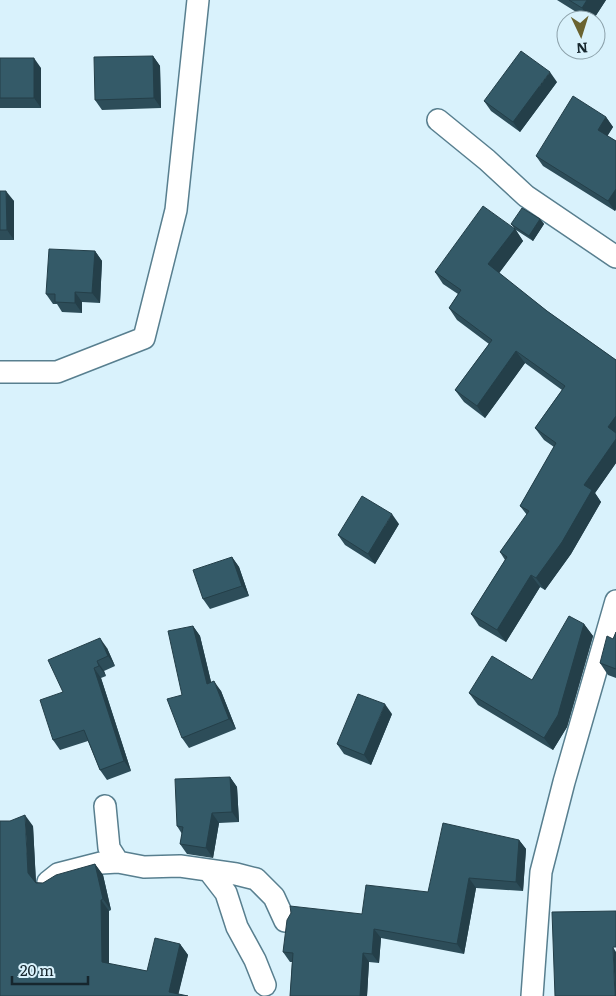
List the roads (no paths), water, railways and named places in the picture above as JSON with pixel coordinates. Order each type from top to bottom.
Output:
[{"type":"street","points":[[0,372],[57,372],[144,338],[176,210],[198,0]]},
{"type":"street","points":[[438,120],[526,196],[616,257]]},
{"type":"street","points":[[532,996],[542,872],[564,782],[616,601]]},
{"type":"street","points":[[105,806],[109,848],[118,862]]},
{"type":"street","points":[[48,882],[58,874],[101,863],[118,862],[144,867],[180,866],[256,879],[274,897],[285,921]]},
{"type":"street","points":[[209,871],[226,893],[236,927],[255,960],[265,985]]}]
